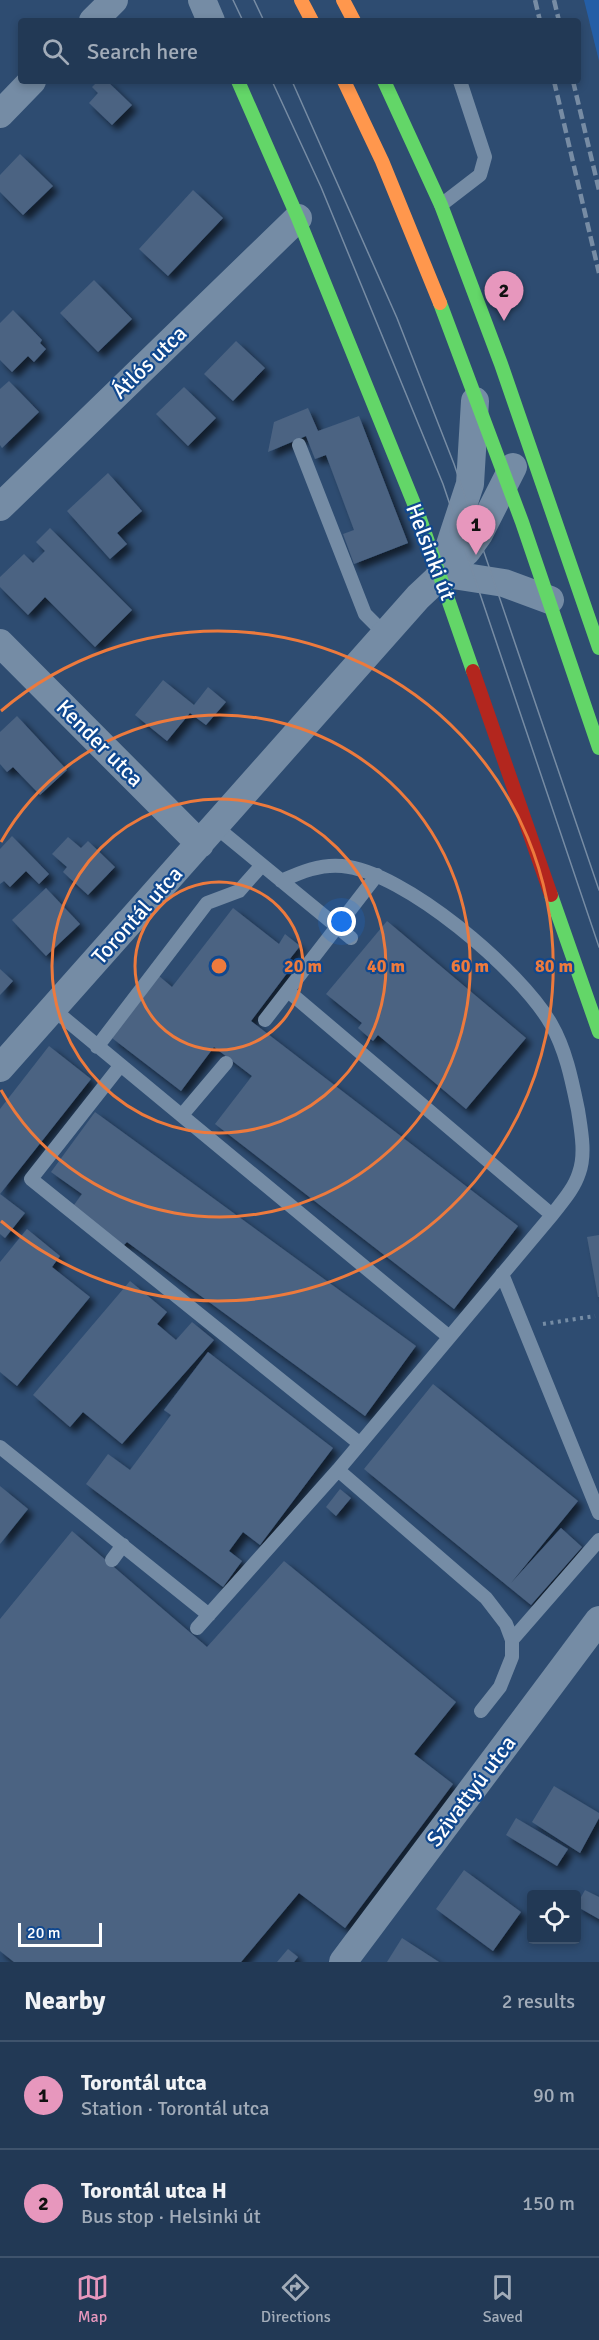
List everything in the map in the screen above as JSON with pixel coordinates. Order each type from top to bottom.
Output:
[{"type":"main road","points":[[301,0],[310,18]]},
{"type":"main road","points":[[344,0],[353,18]]},
{"type":"main road","name":"Helsinki út","points":[[239,84],[298,218],[440,573],[599,1032]]},
{"type":"main road","points":[[345,84],[386,166],[475,391],[550,600],[599,748]]},
{"type":"main road","points":[[385,84],[441,205],[527,437],[599,648]]},
{"type":"street","points":[[96,18],[114,0]]},
{"type":"street","points":[[202,0],[210,18]]},
{"type":"street","points":[[0,114],[29,84]]},
{"type":"street","name":"Átlós utca","points":[[0,507],[298,218]]},
{"type":"street","name":"Torontál utca","points":[[440,573],[470,484],[475,391]]},
{"type":"street","name":"Torontál utca","points":[[0,1068],[385,634],[440,573],[466,551],[479,534],[527,437]]},
{"type":"street","points":[[440,573],[504,584],[550,600]]},
{"type":"street","name":"Kender utca","points":[[0,643],[208,836]]},
{"type":"street","name":"Szivattyú utca","points":[[343,1962],[599,1620]]},
{"type":"lane","points":[[441,205],[480,175],[485,157],[461,84]]},
{"type":"lane","points":[[299,445],[365,614],[385,634]]},
{"type":"lane","points":[[208,836],[262,865],[351,938]]},
{"type":"lane","points":[[96,1047],[207,903],[239,891],[262,865]]},
{"type":"lane","points":[[197,1628],[338,1470],[448,1336],[552,1215],[572,1188],[580,1172],[583,1156],[582,1130],[573,1082],[552,1025],[524,985],[494,957],[450,921],[377,875],[354,867],[332,865],[302,872],[281,881]]},
{"type":"lane","points":[[265,1020],[377,875]]},
{"type":"lane","points":[[288,991],[552,1215]]},
{"type":"lane","points":[[53,1009],[96,1047],[182,1115],[448,1336]]},
{"type":"lane","points":[[182,1115],[226,1063]]},
{"type":"lane","points":[[120,1066],[31,1179],[359,1443]]},
{"type":"lane","points":[[502,1274],[599,1513]]},
{"type":"lane","points":[[0,1447],[209,1615]]},
{"type":"lane","points":[[338,1470],[486,1598],[501,1615],[512,1640],[512,1657],[506,1676],[481,1711]]},
{"type":"lane","points":[[512,1640],[599,1540]]},
{"type":"lane","points":[[112,1560],[123,1545]]},
{"type":"path","points":[[523,1328],[596,1316]]},
{"type":"shaded area","points":[[584,0],[599,0],[599,61]]},
{"type":"building","points":[[95,84],[110,84],[132,105],[112,125],[89,103],[98,93],[92,87]]},
{"type":"building","points":[[20,154],[53,186],[23,215],[0,192],[0,175]]},
{"type":"building","points":[[193,190],[223,218],[168,276],[139,249]]},
{"type":"building","points":[[94,280],[132,319],[98,352],[60,313]]},
{"type":"building","points":[[13,310],[42,340],[40,343],[46,349],[34,362],[28,356],[12,372],[0,360],[0,323]]},
{"type":"building","points":[[236,341],[265,368],[233,401],[204,374]]},
{"type":"building","points":[[9,381],[39,412],[2,448],[0,445],[0,389]]},
{"type":"building","points":[[184,387],[216,418],[188,446],[156,414]]},
{"type":"building","points":[[308,408],[318,431],[359,416],[408,543],[354,564],[343,534],[354,530],[326,455],[315,459],[306,436],[268,452],[274,422]]},
{"type":"building","points":[[108,473],[142,511],[117,533],[127,544],[110,559],[67,511]]},
{"type":"building","points":[[50,528],[132,610],[95,647],[45,597],[28,615],[0,587],[0,577],[24,554],[33,563],[45,551],[36,542]]},
{"type":"building","points":[[163,680],[194,705],[208,687],[226,702],[206,725],[190,713],[167,741],[135,715]]},
{"type":"building","points":[[17,716],[67,770],[40,795],[13,767],[7,772],[0,764],[0,732]]},
{"type":"building","points":[[12,836],[49,874],[39,884],[26,871],[10,887],[4,881],[0,884],[0,849]]},
{"type":"building","points":[[68,837],[81,848],[88,841],[115,867],[88,895],[63,872],[67,867],[52,854]]},
{"type":"building","points":[[46,888],[80,924],[46,956],[12,920]]},
{"type":"building","points":[[233,908],[279,944],[285,934],[300,946],[289,960],[294,964],[251,1021],[518,1226],[454,1309],[215,1124],[252,1076],[214,1047],[181,1091],[112,1038],[159,976],[172,987]]},
{"type":"building","points":[[387,921],[526,1038],[466,1109],[378,1035],[373,1041],[358,1028],[362,1023],[326,994]]},
{"type":"building","points":[[0,969],[13,981],[0,995]]},
{"type":"building","points":[[49,1046],[91,1079],[0,1194],[0,1109]]},
{"type":"building","points":[[95,1112],[416,1346],[365,1416],[127,1242],[123,1246],[71,1209],[82,1194],[51,1172]]},
{"type":"building","points":[[0,1194],[25,1213],[5,1238],[0,1234]]},
{"type":"building","points":[[27,1229],[60,1256],[52,1267],[90,1297],[17,1386],[0,1372],[0,1262]]},
{"type":"building","points":[[599,1235],[599,1297],[598,1297],[587,1237]]},
{"type":"building","points":[[130,1281],[167,1312],[157,1324],[176,1340],[192,1322],[214,1340],[122,1444],[83,1412],[70,1427],[33,1395]]},
{"type":"building","points":[[208,1352],[333,1448],[260,1545],[243,1532],[229,1551],[242,1561],[223,1587],[86,1484],[108,1454],[130,1470],[171,1415],[164,1410]]},
{"type":"building","points":[[433,1384],[578,1501],[511,1583],[561,1528],[582,1547],[531,1605],[364,1469]]},
{"type":"building","points":[[0,1486],[28,1509],[0,1544]]},
{"type":"building","points":[[340,1489],[351,1498],[336,1516],[326,1507]]},
{"type":"building","points":[[72,1531],[207,1647],[284,1561],[456,1702],[414,1754],[453,1784],[345,1928],[299,1893],[241,1962],[14,1962],[0,1951],[0,1619]]},
{"type":"building","points":[[554,1786],[599,1813],[599,1818],[580,1853],[532,1822]]},
{"type":"building","points":[[516,1818],[568,1849],[557,1866],[506,1835]]},
{"type":"building","points":[[464,1870],[521,1912],[493,1951],[436,1909]]},
{"type":"building","points":[[585,1890],[599,1897],[599,1919],[581,1909],[581,1897]]},
{"type":"building","points":[[402,1938],[439,1962],[387,1962]]},
{"type":"building","points":[[288,1949],[298,1957],[294,1962],[277,1962]]},
{"type":"tram line","points":[[233,0],[242,18]]},
{"type":"tram line","points":[[254,0],[263,18]]},
{"type":"tram line","points":[[273,84],[321,187],[443,484],[599,947]]},
{"type":"tram line","points":[[293,84],[397,318],[454,464],[599,890]]},
{"type":"railway","points":[[535,0],[539,18]]},
{"type":"railway","points":[[554,0],[558,18]]},
{"type":"railway","points":[[555,84],[599,273]]},
{"type":"railway","points":[[574,84],[599,190]]},
{"type":"traffic: fast","points":[[239,84],[298,218],[419,516],[473,671]]},
{"type":"traffic: fast","points":[[385,84],[441,205],[501,364],[599,648]]},
{"type":"traffic: fast","points":[[440,303],[522,522],[599,748]]},
{"type":"traffic: fast","points":[[551,895],[599,1032]]},
{"type":"traffic: slow","points":[[301,0],[310,18]]},
{"type":"traffic: slow","points":[[343,0],[352,18]]},
{"type":"traffic: slow","points":[[345,84],[382,161],[440,303]]},
{"type":"traffic: jam","points":[[473,671],[551,895]]},
{"type":"place","name":"Torontál utca H","points":[[504,321]]},
{"type":"place","name":"Torontál utca","points":[[476,555]]}]
